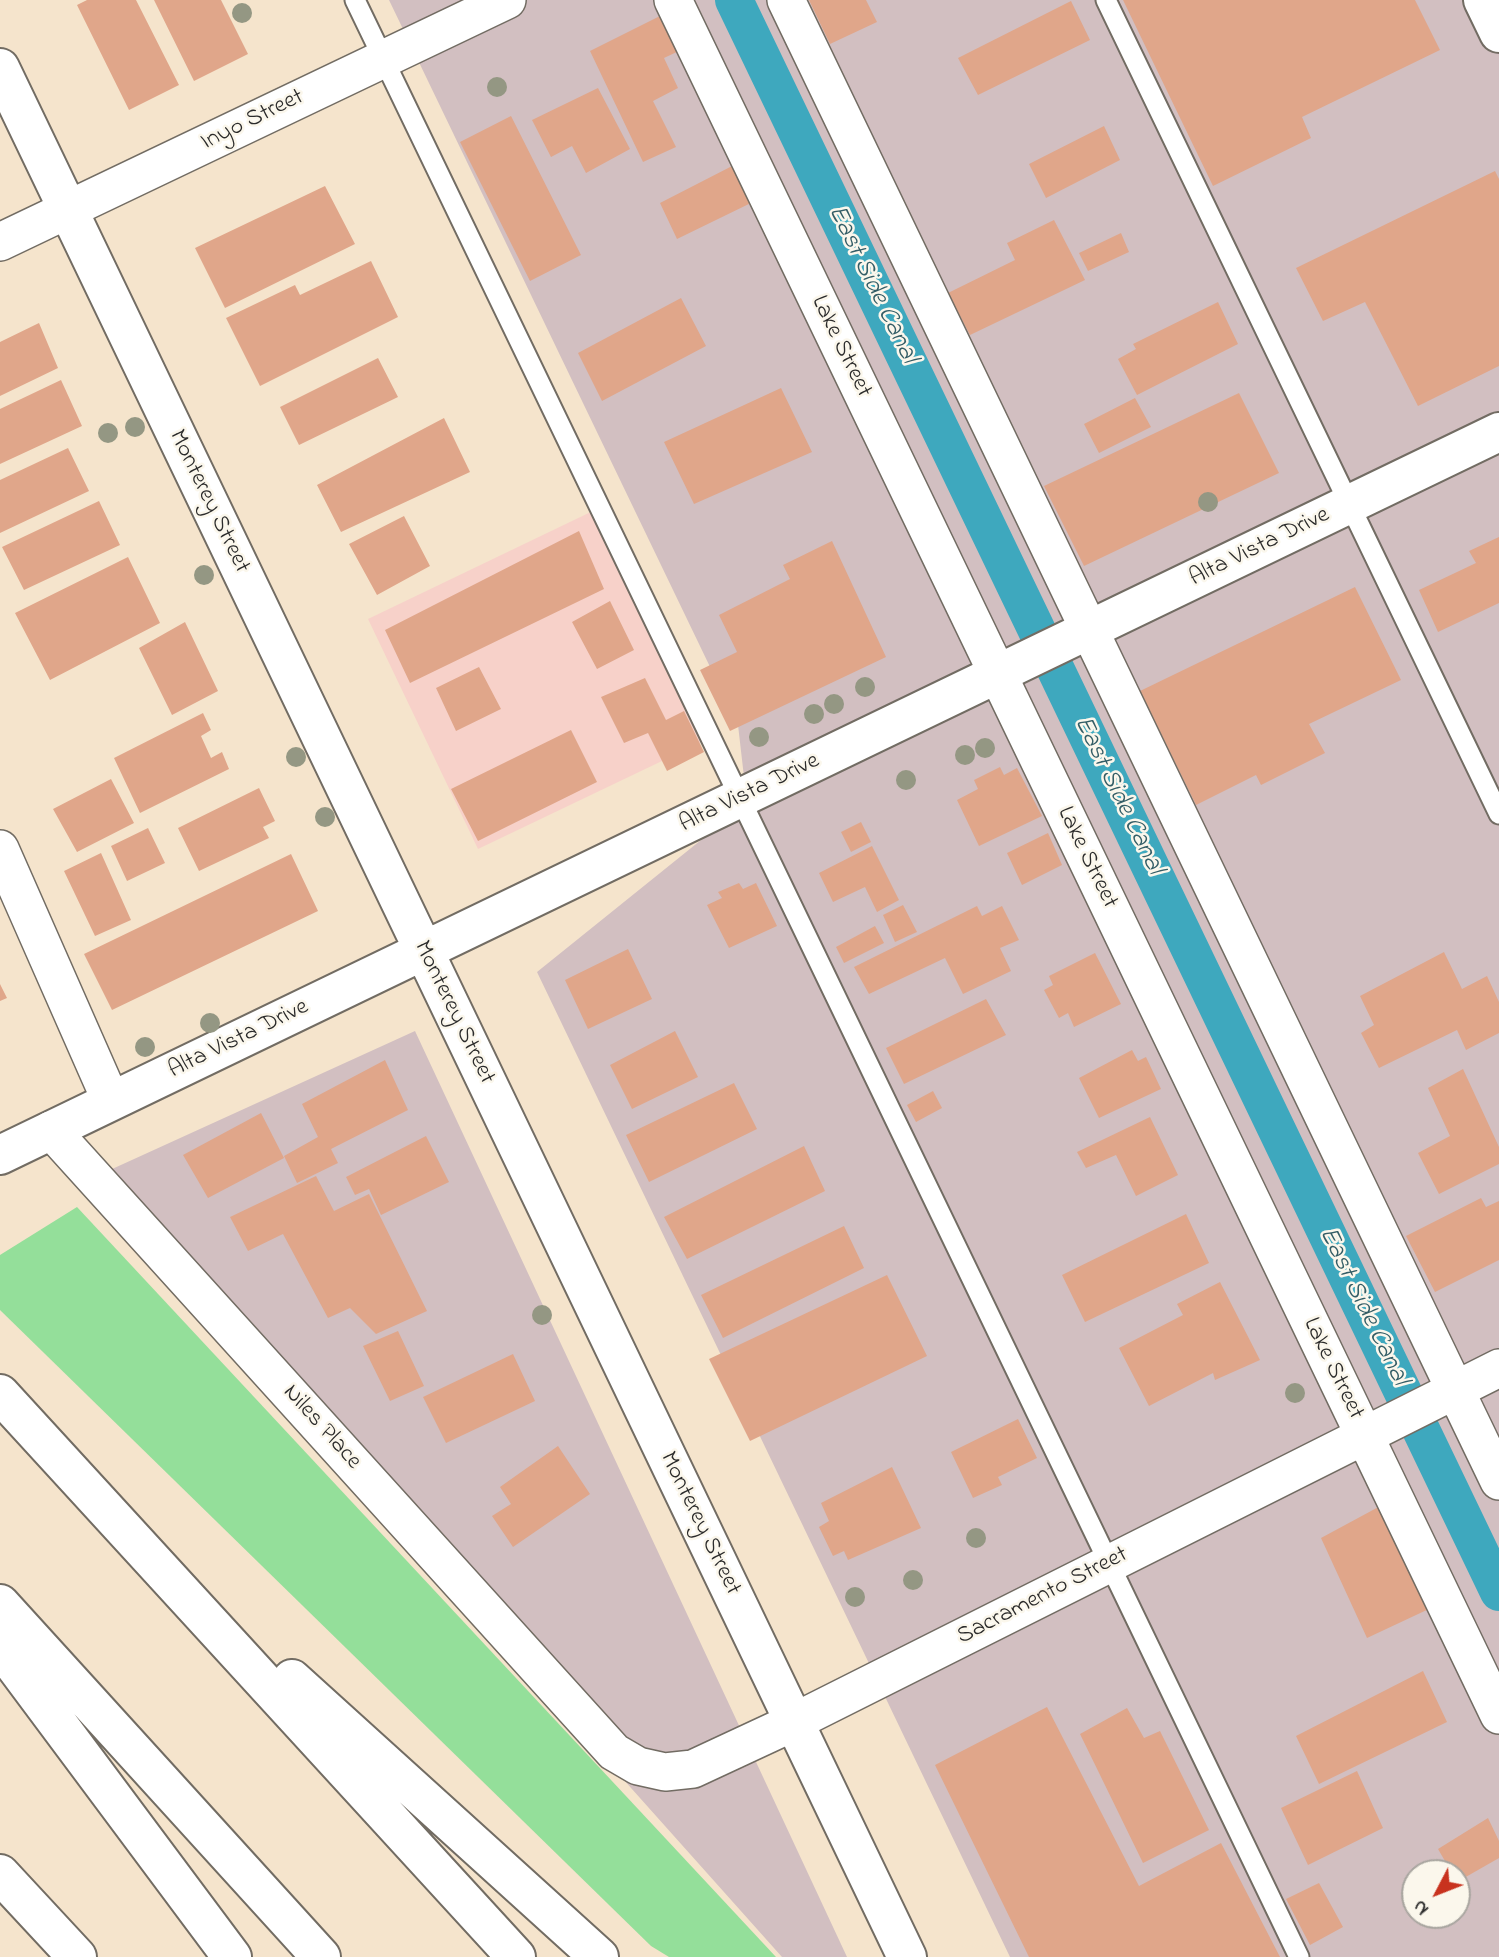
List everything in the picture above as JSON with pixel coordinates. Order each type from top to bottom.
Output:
[{"type":"main road","points":[[1483,0],[1499,33]]},
{"type":"main road","name":"Monterey Street","points":[[0,68],[907,1957]]},
{"type":"main road","name":"Alta Vista Drive","points":[[0,1155],[1499,432]]},
{"type":"main road","points":[[0,1394],[134,1537],[516,1957]]},
{"type":"main road","points":[[134,1537],[600,1957]]},
{"type":"main road","points":[[0,1604],[321,1957]]},
{"type":"main road","points":[[0,1647],[232,1957]]},
{"type":"main road","points":[[0,1874],[77,1957]]},
{"type":"street","name":"Inyo Street","points":[[0,242],[507,0]]},
{"type":"street","name":"Lake Street","points":[[673,0],[1368,1434],[1499,1715]]},
{"type":"street","points":[[786,0],[1090,630],[1449,1393],[1499,1481]]},
{"type":"street","points":[[0,849],[111,1101]]},
{"type":"street","name":"Niles Place","points":[[51,1130],[590,1725]]},
{"type":"street","name":"Sacramento Street","points":[[590,1725],[614,1752],[638,1766],[665,1772],[693,1769],[794,1722],[1499,1368]]},
{"type":"lane","points":[[355,0],[1299,1957]]},
{"type":"lane","points":[[1106,0],[1499,814]]},
{"type":"shaded area","points":[[389,0],[1499,0],[1499,1957],[1010,1957],[537,972],[747,803],[738,725]]},
{"type":"shaded area","points":[[597,509],[708,739],[478,849],[368,619]]},
{"type":"shaded area","points":[[415,1031],[847,1957],[782,1957],[88,1180]]},
{"type":"green space","points":[[77,1207],[776,1957],[669,1957],[651,1946],[0,1310],[0,1255]]},
{"type":"building","points":[[87,0],[136,0],[179,85],[129,110],[77,5]]},
{"type":"building","points":[[154,0],[221,0],[248,54],[194,81]]},
{"type":"building","points":[[809,0],[866,0],[877,22],[830,44]]},
{"type":"building","points":[[1123,0],[1415,0],[1440,50],[1302,117],[1311,138],[1213,186]]},
{"type":"building","points":[[1071,1],[1090,40],[978,95],[958,58]]},
{"type":"building","points":[[664,14],[681,50],[664,58],[678,88],[653,101],[676,147],[643,162],[590,51]]},
{"type":"building","points":[[598,88],[630,149],[586,173],[572,146],[551,157],[532,120]]},
{"type":"building","points":[[511,116],[581,255],[530,281],[460,142]]},
{"type":"building","points":[[1104,126],[1120,160],[1046,198],[1029,164]]},
{"type":"building","points":[[736,164],[755,201],[677,239],[660,203]]},
{"type":"building","points":[[1495,171],[1499,179],[1499,366],[1418,406],[1365,302],[1323,321],[1296,268]]},
{"type":"building","points":[[325,186],[355,244],[225,308],[195,248]]},
{"type":"building","points":[[1054,220],[1085,280],[970,335],[948,293],[1015,260],[1007,243]]},
{"type":"building","points":[[1121,233],[1129,252],[1088,271],[1079,253]]},
{"type":"building","points":[[371,261],[398,317],[260,386],[226,318],[295,285],[300,295]]},
{"type":"building","points":[[681,298],[706,346],[602,401],[578,353]]},
{"type":"building","points":[[1218,302],[1238,344],[1137,395],[1118,359],[1136,349],[1133,344]]},
{"type":"building","points":[[39,323],[58,368],[0,396],[0,342]]},
{"type":"building","points":[[378,358],[398,397],[299,445],[280,407]]},
{"type":"building","points":[[61,380],[82,426],[0,464],[0,409]]},
{"type":"building","points":[[781,388],[812,452],[694,504],[664,442]]},
{"type":"building","points":[[1239,393],[1279,473],[1084,566],[1044,486]]},
{"type":"building","points":[[1135,398],[1151,427],[1099,453],[1084,424]]},
{"type":"building","points":[[444,418],[470,472],[341,532],[317,485]]},
{"type":"building","points":[[68,448],[89,491],[0,533],[0,480]]},
{"type":"building","points":[[99,501],[120,545],[24,590],[2,547]]},
{"type":"building","points":[[404,516],[430,566],[377,595],[349,544]]},
{"type":"building","points":[[579,531],[604,589],[410,683],[385,630]]},
{"type":"building","points":[[1499,537],[1499,603],[1438,632],[1419,590],[1476,563],[1469,551]]},
{"type":"building","points":[[832,541],[886,657],[730,731],[700,670],[737,652],[719,615],[790,579],[783,565]]},
{"type":"building","points":[[128,557],[160,623],[50,680],[15,613]]},
{"type":"building","points":[[1355,587],[1401,680],[1309,724],[1325,753],[1261,785],[1256,775],[1196,805],[1140,691]]},
{"type":"building","points":[[610,601],[634,650],[597,669],[572,622]]},
{"type":"building","points":[[185,622],[218,691],[172,715],[139,648]]},
{"type":"building","points":[[479,667],[501,709],[456,731],[436,688]]},
{"type":"building","points":[[645,678],[666,720],[684,711],[704,752],[667,771],[648,733],[624,743],[601,697]]},
{"type":"building","points":[[203,713],[211,730],[201,736],[211,758],[222,752],[229,769],[140,813],[114,758]]},
{"type":"building","points":[[571,730],[597,782],[478,841],[451,789]]},
{"type":"building","points":[[1000,767],[1004,775],[1017,768],[1042,816],[979,846],[957,800],[978,789],[974,780]]},
{"type":"building","points":[[111,779],[134,823],[77,852],[53,809]]},
{"type":"building","points":[[259,788],[275,821],[263,827],[269,838],[199,871],[178,828]]},
{"type":"building","points":[[861,822],[871,842],[851,852],[841,832]]},
{"type":"building","points":[[148,828],[165,863],[127,881],[111,846]]},
{"type":"building","points":[[1048,833],[1062,865],[1022,885],[1007,853]]},
{"type":"building","points":[[872,846],[899,900],[877,912],[865,887],[833,902],[819,873]]},
{"type":"building","points":[[101,853],[131,920],[95,936],[64,871]]},
{"type":"building","points":[[291,854],[318,911],[112,1010],[84,954]]},
{"type":"building","points":[[739,883],[743,889],[756,883],[777,926],[729,948],[707,905],[722,898],[718,892]]},
{"type":"building","points":[[903,905],[917,932],[895,942],[883,915]]},
{"type":"building","points":[[977,906],[982,916],[1002,906],[1019,940],[1000,948],[1011,971],[963,994],[945,958],[869,994],[854,967]]},
{"type":"building","points":[[875,926],[884,943],[844,963],[836,947]]},
{"type":"building","points":[[628,949],[652,999],[588,1029],[565,980]]},
{"type":"building","points":[[1444,952],[1462,989],[1487,976],[1499,1002],[1499,1033],[1466,1050],[1457,1030],[1379,1068],[1361,1033],[1374,1025],[1360,996]]},
{"type":"building","points":[[1095,953],[1121,1004],[1074,1027],[1068,1013],[1059,1018],[1044,990],[1053,985],[1049,976]]},
{"type":"building","points":[[0,984],[7,998],[0,1001]]},
{"type":"building","points":[[986,999],[1006,1035],[904,1084],[886,1048]]},
{"type":"building","points":[[675,1031],[698,1077],[632,1109],[610,1065]]},
{"type":"building","points":[[1132,1050],[1138,1061],[1146,1057],[1161,1089],[1099,1118],[1079,1078]]},
{"type":"building","points":[[385,1060],[408,1110],[331,1149],[338,1163],[297,1183],[284,1156],[318,1137],[302,1104]]},
{"type":"building","points":[[1463,1069],[1499,1147],[1499,1164],[1439,1194],[1418,1153],[1450,1136],[1428,1088]]},
{"type":"building","points":[[734,1083],[757,1129],[649,1182],[626,1135]]},
{"type":"building","points":[[933,1091],[942,1108],[916,1122],[907,1105]]},
{"type":"building","points":[[261,1113],[284,1158],[208,1198],[183,1155]]},
{"type":"building","points":[[1150,1117],[1178,1175],[1136,1196],[1116,1155],[1086,1168],[1077,1152]]},
{"type":"building","points":[[426,1136],[449,1182],[381,1215],[369,1189],[355,1195],[346,1177]]},
{"type":"building","points":[[804,1146],[825,1191],[687,1259],[664,1217]]},
{"type":"building","points":[[316,1176],[334,1211],[369,1194],[427,1311],[376,1334],[350,1308],[328,1318],[283,1234],[248,1251],[230,1217]]},
{"type":"building","points":[[1481,1198],[1486,1207],[1499,1201],[1499,1260],[1435,1292],[1406,1236]]},
{"type":"building","points":[[1186,1214],[1209,1263],[1085,1322],[1062,1275]]},
{"type":"building","points":[[844,1226],[864,1268],[723,1338],[701,1295]]},
{"type":"building","points":[[887,1275],[927,1356],[750,1441],[709,1359]]},
{"type":"building","points":[[1220,1282],[1260,1360],[1215,1380],[1213,1373],[1149,1406],[1119,1348],[1183,1315],[1177,1304]]},
{"type":"building","points":[[398,1331],[424,1386],[390,1401],[363,1346]]},
{"type":"building","points":[[513,1354],[535,1401],[446,1443],[423,1397]]},
{"type":"building","points":[[1018,1419],[1037,1458],[998,1477],[1002,1485],[973,1498],[951,1452]]},
{"type":"building","points":[[558,1446],[590,1494],[513,1547],[492,1516],[511,1504],[500,1487]]},
{"type":"building","points":[[892,1467],[921,1528],[848,1560],[844,1551],[833,1556],[819,1527],[829,1521],[821,1503]]},
{"type":"building","points":[[1384,1504],[1431,1608],[1367,1638],[1321,1538]]},
{"type":"building","points":[[1423,1671],[1447,1722],[1319,1784],[1296,1736]]},
{"type":"building","points":[[1047,1707],[1139,1886],[1221,1843],[1280,1957],[1029,1957],[935,1765]]},
{"type":"building","points":[[1127,1708],[1144,1738],[1160,1731],[1209,1830],[1143,1863],[1080,1734]]},
{"type":"building","points":[[1357,1771],[1383,1828],[1308,1865],[1281,1808]]},
{"type":"building","points":[[1488,1818],[1499,1841],[1499,1858],[1471,1874],[1471,1859],[1444,1859],[1438,1849]]},
{"type":"building","points":[[1319,1883],[1343,1927],[1310,1945],[1286,1899]]},
{"type":"waterway","name":"East Side Canal","points":[[734,0],[1499,1592]]}]
